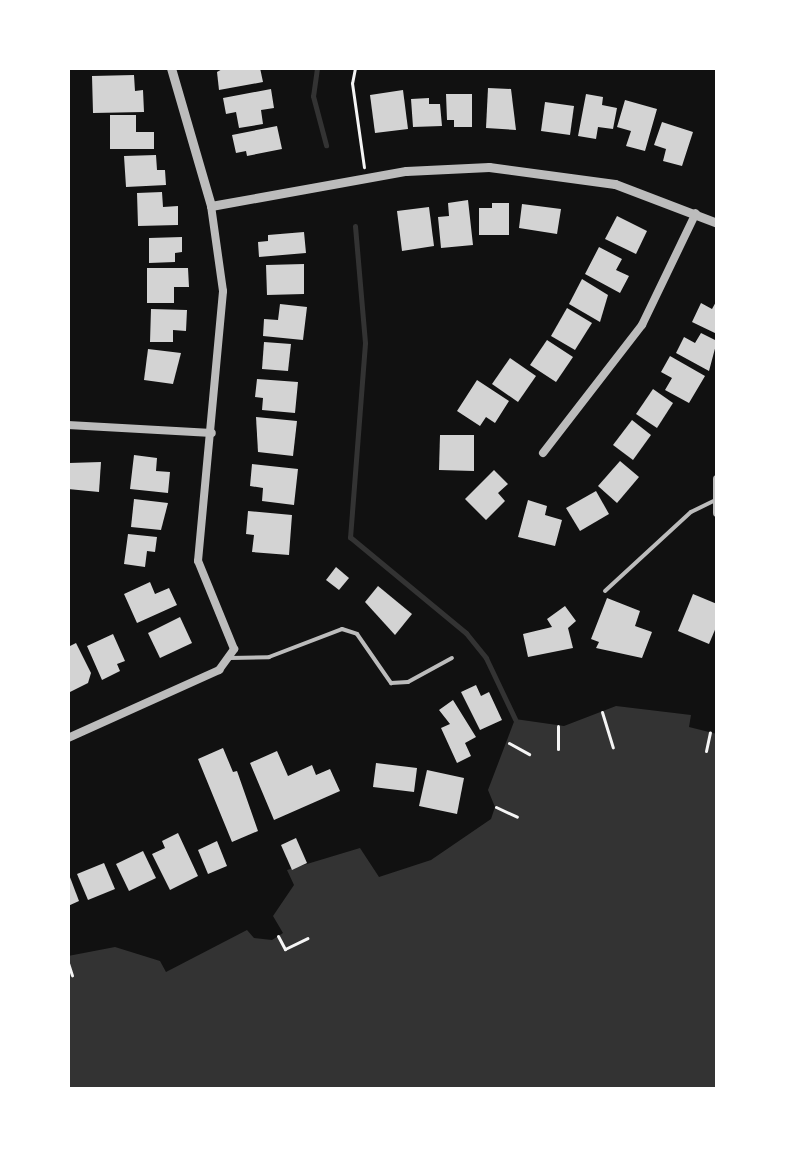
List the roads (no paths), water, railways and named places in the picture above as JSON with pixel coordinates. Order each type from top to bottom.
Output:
[{"type":"street","points":[[68,738],[219,670],[230,658],[232,643],[199,568],[223,291],[211,206],[171,68]]},
{"type":"street","points":[[211,206],[448,167],[533,170],[615,184],[717,223]]},
{"type":"street","points":[[543,453],[613,370],[642,325],[696,213]]},
{"type":"street","points":[[68,425],[212,433]]},
{"type":"street","points":[[717,479],[714,501],[717,513]]},
{"type":"lane","points":[[605,591],[691,512],[714,501]]},
{"type":"lane","points":[[230,658],[269,657],[342,629],[357,634],[391,683],[408,682],[452,658]]},
{"type":"waterway","points":[[317,68],[313,96],[326,145]]},
{"type":"waterway","points":[[355,226],[365,343],[350,537],[466,633],[486,658],[515,719]]}]
